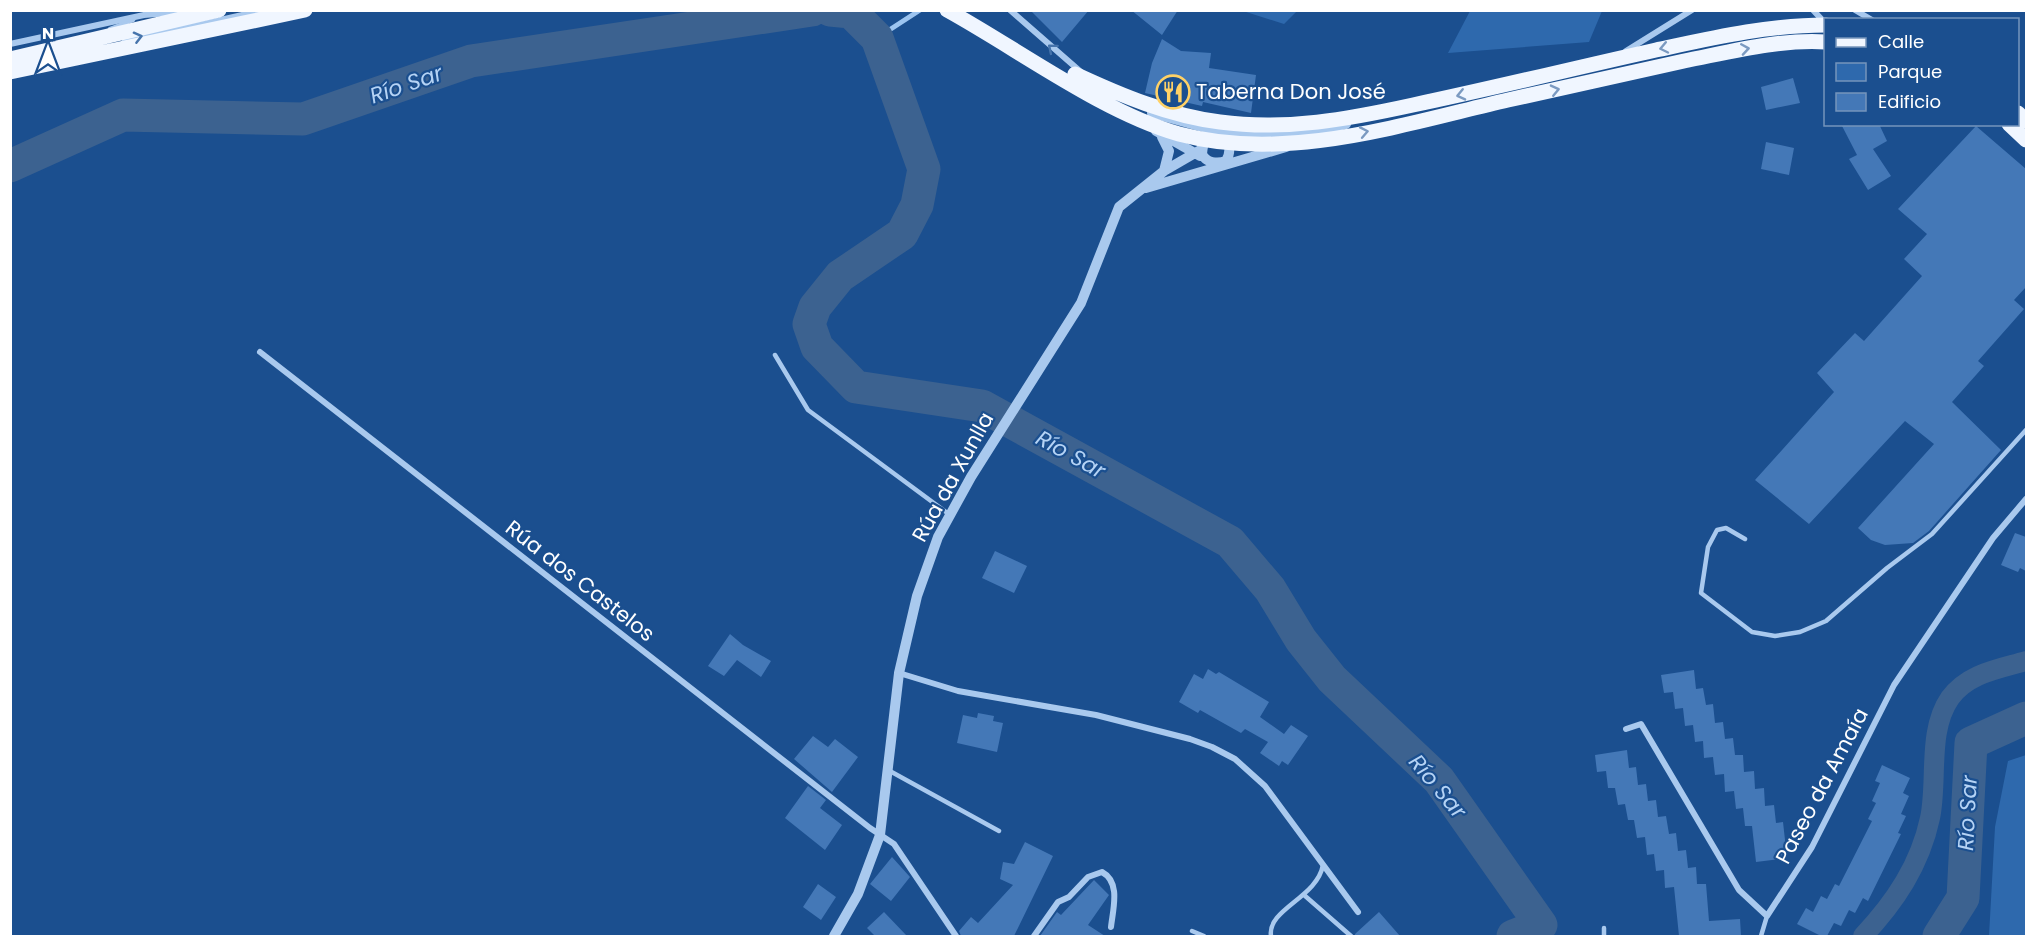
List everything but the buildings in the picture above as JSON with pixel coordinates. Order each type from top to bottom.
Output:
[{"type":"main road","points":[[10,72],[62,54],[219,10]]},
{"type":"main road","points":[[10,59],[62,54],[305,10]]},
{"type":"main road","points":[[947,10],[1130,115],[1209,149],[1312,140],[1378,129],[1723,53],[1787,43],[1824,42]]},
{"type":"main road","points":[[996,37],[1095,84],[1186,116],[1239,124],[1312,123],[1390,110],[1762,28],[1824,24]]},
{"type":"main road","points":[[2011,126],[2026,140]]},
{"type":"street","points":[[10,44],[144,15],[200,10]]},
{"type":"street","points":[[1010,10],[1095,84]]},
{"type":"street","points":[[1607,61],[1692,10]]},
{"type":"street","points":[[1813,10],[1824,22]]},
{"type":"street","points":[[1855,10],[1869,18]]},
{"type":"street","points":[[1113,91],[1160,116],[1209,149]]},
{"type":"street","points":[[1209,149],[1246,134],[1312,132],[1390,110]]},
{"type":"street","points":[[1130,115],[1155,130],[1229,154],[1226,161]]},
{"type":"street","points":[[1155,130],[1168,147],[1169,160],[1164,171]]},
{"type":"street","name":"Rúa da Xunlla","points":[[1209,149],[1226,161],[1254,157],[1312,140]]},
{"type":"street","name":"Rúa da Xunlla","points":[[834,936],[858,894],[880,835],[899,673],[923,576],[950,515],[999,430],[1031,383],[1087,291],[1114,214],[1124,202],[1164,171],[1209,149],[1254,157]]},
{"type":"street","name":"Rúa da Xunlla","points":[[1142,189],[1209,149]]},
{"type":"street","name":"Rúa dos Castelos","points":[[260,352],[880,835]]},
{"type":"street","name":"Paseo da Amaía","points":[[1767,915],[1812,847],[1894,685],[1993,538],[2025,502]]},
{"type":"street","points":[[899,673],[958,691],[1096,715],[1190,739],[1212,747],[1235,759],[1265,786],[1358,912]]},
{"type":"street","points":[[1626,729],[1641,724],[1739,890],[1767,915]]},
{"type":"street","points":[[880,835],[894,844],[904,856],[956,936]]},
{"type":"street","points":[[1034,936],[1058,902],[1069,897],[1088,877],[1102,872],[1109,876],[1113,885],[1112,927]]},
{"type":"lane","points":[[62,54],[144,15],[167,10]]},
{"type":"lane","points":[[62,54],[261,10]]},
{"type":"lane","points":[[775,355],[808,410],[950,515]]},
{"type":"lane","points":[[1745,539],[1726,528],[1717,530],[1708,547],[1701,593],[1752,632],[1775,636],[1800,632],[1826,621],[1887,568],[1932,534],[2026,430]]},
{"type":"lane","points":[[888,770],[999,831]]},
{"type":"lane","points":[[1271,936],[1272,925],[1314,886],[1321,876],[1323,865]]},
{"type":"lane","points":[[1304,895],[1351,936]]},
{"type":"lane","points":[[1761,936],[1767,915]]},
{"type":"lane","points":[[1604,928],[1605,936]]},
{"type":"lane","points":[[1192,931],[1204,936]]},
{"type":"green space","points":[[1243,11],[1297,11],[1284,24]]},
{"type":"green space","points":[[1470,11],[1602,11],[1589,42],[1448,53]]},
{"type":"green space","points":[[2026,755],[2026,936],[1989,936],[1995,827],[2008,761]]},
{"type":"waterway","name":"Río Sar","points":[[10,166],[123,115],[303,119],[471,61],[812,10]]},
{"type":"waterway","name":"Río Sar","points":[[830,10],[851,12],[877,38],[924,169],[917,205],[902,234],[840,276],[815,307],[809,324],[817,347],[856,387],[982,406],[1230,542],[1270,589],[1301,640],[1332,679],[1439,780],[1541,925],[1513,936]]},
{"type":"waterway","points":[[877,38],[920,10]]},
{"type":"waterway","points":[[1863,936],[1886,910],[1905,882],[1926,835],[1932,804],[1938,725],[1950,698],[1975,677],[2026,661]]},
{"type":"waterway","name":"Río Sar","points":[[1939,936],[1963,898],[1971,743],[2026,718]]},
{"type":"place","name":"Taberna Don José","points":[[1173,92]]}]
